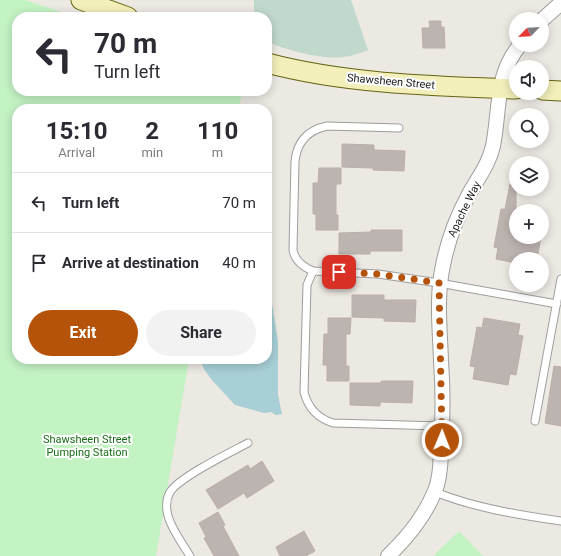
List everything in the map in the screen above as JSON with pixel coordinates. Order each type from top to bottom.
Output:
[{"type":"main road","points":[[82,0],[114,12]]},
{"type":"main road","name":"Shawsheen Street","points":[[272,64],[328,76],[376,82],[508,89]]},
{"type":"main road","points":[[549,90],[561,91]]},
{"type":"street","points":[[549,14],[561,3]]},
{"type":"street","name":"Apache Way","points":[[388,556],[415,526],[435,492],[440,468],[442,426],[442,363],[439,283],[447,245],[455,223],[489,159],[508,89],[512,57],[515,52]]},
{"type":"lane","points":[[399,128],[320,127],[309,133],[301,143],[298,148],[295,161],[293,250],[295,257],[302,266],[313,271],[378,274],[439,283],[557,304]]},
{"type":"lane","points":[[313,271],[307,285],[303,386],[305,398],[311,410],[321,418],[333,423],[442,426]]},
{"type":"lane","points":[[535,421],[561,279]]},
{"type":"lane","points":[[190,556],[168,517],[167,504],[170,492],[181,481],[248,443]]},
{"type":"lane","points":[[435,492],[495,510],[561,521]]},
{"type":"green space","name":"Shawsheen Street Pumping Station","points":[[0,0],[25,0],[62,12],[12,12],[12,96],[241,96],[240,104],[12,104],[12,364],[188,364],[156,556],[0,556]]},
{"type":"green space","points":[[254,0],[351,0],[368,50],[346,57],[335,58],[304,54],[283,48],[272,43],[272,12],[254,12]]},
{"type":"green space","points":[[459,531],[483,556],[433,556]]},
{"type":"water","points":[[272,304],[278,342],[278,395],[282,414],[276,415],[271,412],[264,413],[235,405],[211,379],[202,364],[272,364]]},
{"type":"building","points":[[429,21],[441,21],[441,27],[444,27],[445,48],[423,48],[422,28],[430,28]]},
{"type":"building","points":[[342,144],[374,145],[374,150],[405,151],[404,171],[342,167]]},
{"type":"building","points":[[319,168],[341,168],[341,184],[336,184],[336,215],[338,215],[338,230],[316,230],[316,214],[313,214],[313,183],[318,183]]},
{"type":"building","points":[[509,189],[509,196],[516,196],[516,204],[509,204],[509,244],[540,244],[538,252],[509,252],[509,262],[496,259],[498,248],[494,247],[501,209],[505,209]]},
{"type":"building","points":[[371,230],[402,230],[402,251],[370,251],[370,254],[339,254],[339,233],[371,232]]},
{"type":"building","points":[[352,295],[384,295],[384,300],[416,300],[415,322],[384,321],[384,318],[352,317]]},
{"type":"building","points":[[328,318],[351,318],[350,334],[346,334],[346,366],[349,366],[349,381],[327,381],[327,365],[323,365],[324,334],[328,334]]},
{"type":"building","points":[[484,318],[520,324],[518,335],[523,336],[516,375],[510,374],[508,385],[473,379],[475,367],[470,366],[477,327],[482,328]]},
{"type":"building","points":[[554,366],[561,367],[561,426],[545,423]]},
{"type":"building","points":[[381,381],[413,381],[412,403],[380,402],[380,406],[350,405],[350,383],[381,383]]},
{"type":"building","points":[[262,461],[274,481],[247,498],[244,493],[218,509],[206,490],[248,465],[250,469]]},
{"type":"building","points":[[218,512],[225,525],[223,526],[239,556],[214,556],[204,538],[206,537],[199,523]]},
{"type":"building","points":[[304,531],[315,551],[306,556],[280,556],[276,547]]},
{"type":"route","points":[[339,272],[378,274],[439,283],[442,363],[442,440]]}]
